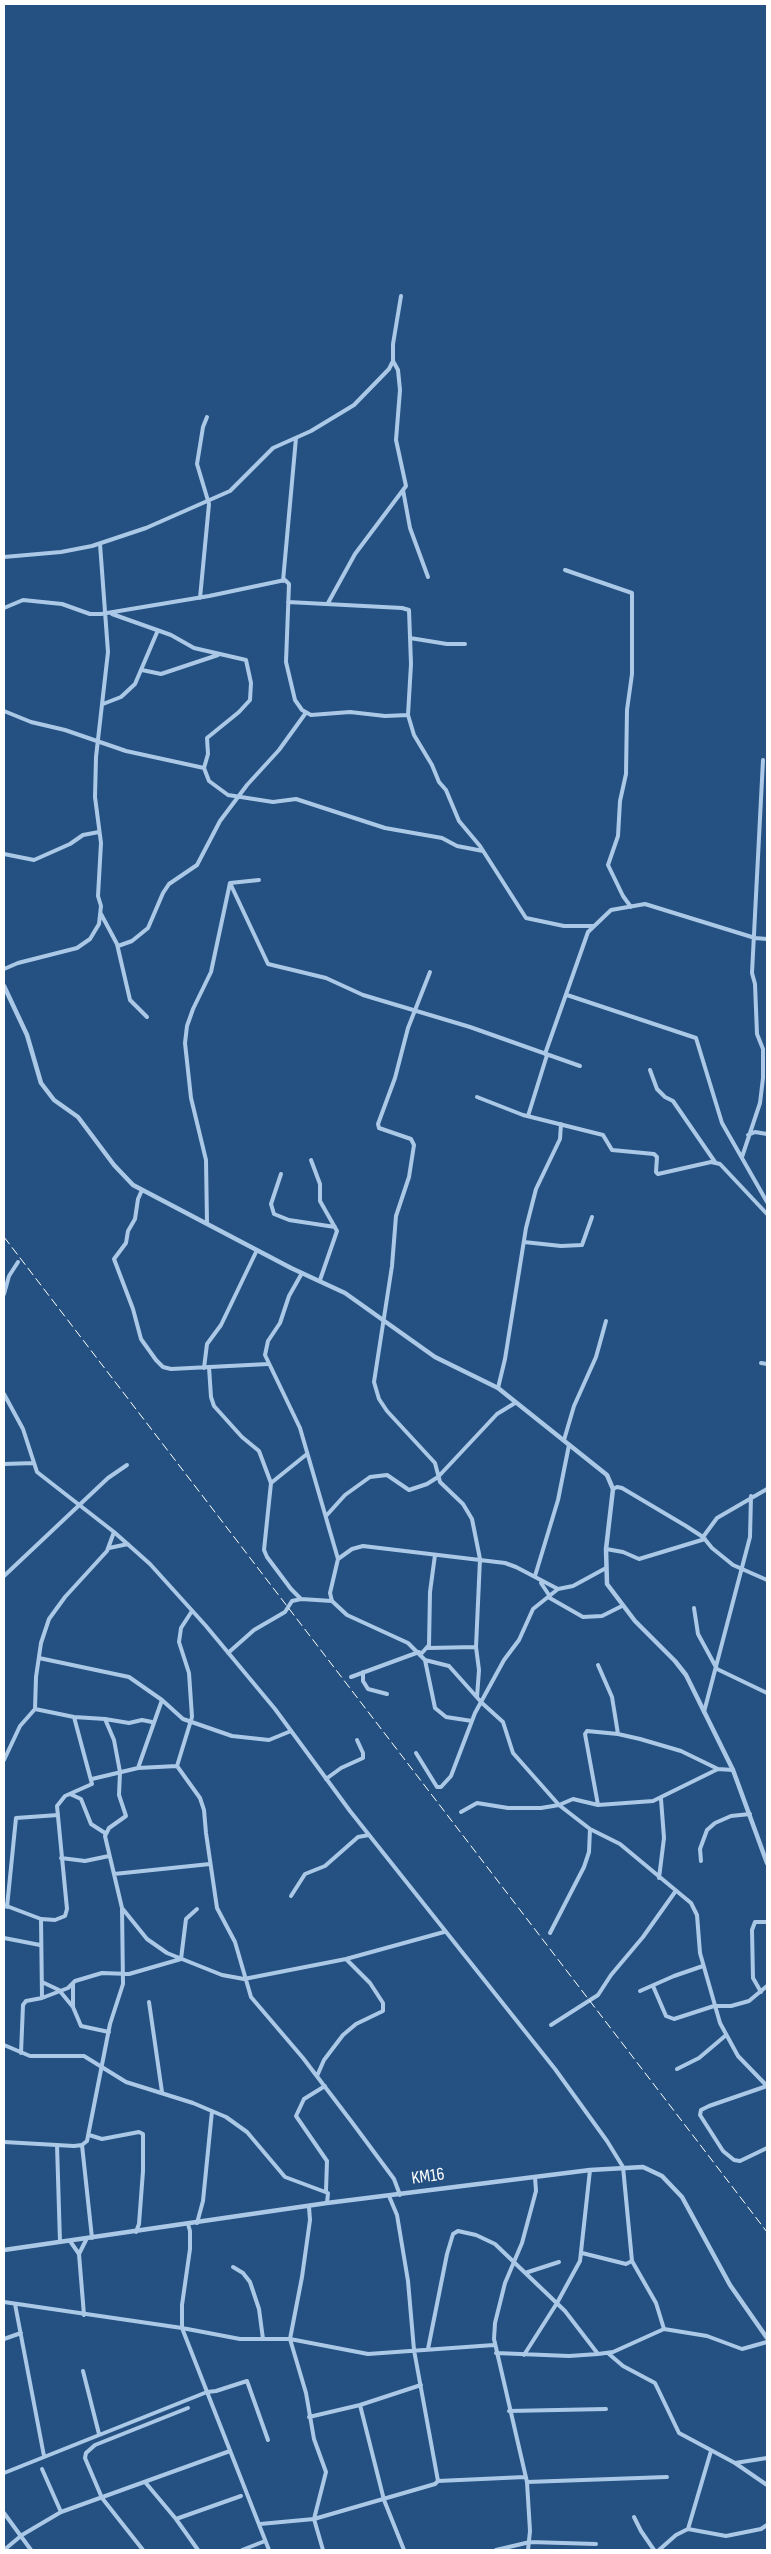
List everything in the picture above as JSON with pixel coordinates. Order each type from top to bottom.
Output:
[{"type":"street","points":[[4,557],[61,552],[100,544],[146,528],[208,499],[230,491],[273,448],[296,438],[354,405],[389,369],[393,360],[394,337],[401,296]]},
{"type":"street","points":[[328,603],[355,554],[406,484],[396,438],[399,423],[400,383],[398,370],[393,360]]},
{"type":"street","points":[[200,598],[208,499],[197,468],[200,438],[207,417]]},
{"type":"street","points":[[283,581],[296,438]]},
{"type":"street","points":[[403,490],[410,528],[428,577]]},
{"type":"street","points":[[100,544],[107,613],[108,652],[98,741],[95,797],[99,832],[98,896],[101,914],[118,946],[130,1000],[147,1017]]},
{"type":"street","points":[[565,570],[632,593],[632,674],[627,710],[626,774],[620,801],[618,836],[608,865],[623,896],[631,907]]},
{"type":"street","points":[[4,608],[24,600],[68,605],[90,614],[107,613],[200,598],[283,581],[289,584],[286,662],[295,700],[305,714],[350,712],[385,716],[408,715]]},
{"type":"street","points":[[288,602],[328,603],[409,610],[408,715],[414,735],[432,765],[439,782],[446,790],[459,821],[484,852],[526,918],[564,926],[593,926]]},
{"type":"street","points":[[107,613],[171,635],[194,648],[246,660],[251,696],[248,703],[207,738],[208,754],[204,768],[209,781],[228,795],[273,802],[296,799],[385,828],[442,838],[457,846],[484,852]]},
{"type":"street","points":[[103,704],[126,694],[142,670],[158,630]]},
{"type":"street","points":[[410,638],[447,644],[466,644]]},
{"type":"street","points":[[142,670],[161,674],[219,654]]},
{"type":"street","points":[[4,712],[31,722],[54,726],[126,751],[204,768]]},
{"type":"street","points":[[118,946],[132,941],[148,928],[163,893],[176,878],[197,865],[220,821],[279,750],[305,714]]},
{"type":"street","points":[[742,1157],[760,1103],[763,1078],[763,1049],[757,1034],[755,984],[752,973],[763,760]]},
{"type":"street","points":[[4,854],[34,860],[70,844],[83,835],[99,832]]},
{"type":"street","points":[[230,883],[259,880]]},
{"type":"street","points":[[230,883],[268,964],[326,978],[362,994],[415,1009],[580,1066]]},
{"type":"street","points":[[207,1223],[206,1160],[191,1098],[185,1043],[193,1009],[211,972],[230,883]]},
{"type":"street","points":[[528,1116],[546,1054],[588,932],[611,910],[645,904],[754,938],[767,940]]},
{"type":"street","points":[[4,969],[18,963],[76,948],[94,933],[101,914]]},
{"type":"street","points":[[430,972],[415,1009],[378,1124],[379,1128],[411,1139],[414,1145],[409,1176],[396,1216],[392,1266],[374,1370],[375,1390],[379,1399],[396,1421],[435,1463],[442,1486],[463,1504],[469,1512],[480,1559],[476,1647],[479,1670],[477,1698]]},
{"type":"street","points":[[4,986],[27,1035],[38,1076],[47,1092],[78,1117],[133,1185],[302,1273],[345,1293],[383,1322],[443,1362],[498,1388],[607,1475],[613,1489],[606,1549],[607,1584],[622,1606],[682,1669],[733,1770],[767,1863]]},
{"type":"street","points":[[567,995],[696,1038],[722,1122],[767,1202]]},
{"type":"street","points":[[650,1070],[661,1093],[673,1101],[715,1162],[723,1167],[767,1214]]},
{"type":"street","points":[[477,1097],[528,1116],[603,1135],[612,1150],[654,1154],[657,1158],[656,1172],[658,1174],[715,1162]]},
{"type":"street","points":[[498,1388],[505,1359],[524,1242],[536,1189],[560,1138],[561,1124]]},
{"type":"street","points":[[748,1135],[756,1132],[767,1134]]},
{"type":"street","points":[[312,1160],[320,1184],[320,1201],[324,1212],[335,1227],[336,1237],[320,1280]]},
{"type":"street","points":[[281,1174],[271,1204],[274,1214],[289,1220],[335,1227]]},
{"type":"street","points":[[142,1190],[126,1243],[114,1259],[132,1306],[141,1339],[163,1367],[170,1370],[268,1364]]},
{"type":"street","points":[[524,1242],[561,1246],[582,1245],[592,1217]]},
{"type":"street","points":[[257,1250],[221,1325],[207,1344],[206,1367],[214,1406],[242,1437],[258,1451],[271,1483],[264,1550],[267,1557],[291,1589],[301,1599]]},
{"type":"street","points":[[4,1294],[9,1276],[18,1262]]},
{"type":"street","points":[[302,1273],[289,1296],[280,1323],[265,1348],[268,1364],[291,1404],[300,1428],[338,1559],[331,1582],[330,1594],[332,1602],[347,1616],[408,1644],[420,1653],[425,1660],[434,1708],[446,1718],[472,1721]]},
{"type":"street","points":[[564,1440],[574,1406],[596,1357],[606,1321]]},
{"type":"street","points":[[761,1363],[767,1364]]},
{"type":"street","points":[[4,1394],[23,1429],[37,1472],[114,1532],[161,1574],[228,1653],[290,1731],[444,1932],[555,2069],[607,2141],[623,2167],[632,2261],[656,2303],[664,2329]]},
{"type":"street","points":[[326,1516],[345,1495],[370,1477],[387,1475],[409,1490],[420,1488],[438,1477],[497,1414],[515,1403]]},
{"type":"street","points":[[535,1576],[558,1500],[569,1445]]},
{"type":"street","points":[[271,1483],[307,1454]]},
{"type":"street","points":[[4,1464],[34,1464]]},
{"type":"street","points":[[4,1576],[44,1536],[80,1506],[108,1478],[127,1465]]},
{"type":"street","points":[[613,1489],[617,1487],[622,1488],[704,1538],[722,1557],[740,1569],[767,1580]]},
{"type":"street","points":[[606,1549],[623,1552],[639,1559],[704,1538],[717,1518],[767,1489]]},
{"type":"street","points":[[704,1712],[717,1669],[751,1530],[752,1496]]},
{"type":"street","points":[[4,1760],[20,1726],[36,1709],[39,1658],[51,1616],[109,1548],[114,1532]]},
{"type":"street","points":[[109,1548],[128,1544]]},
{"type":"street","points":[[338,1559],[352,1549],[363,1546],[480,1559],[516,1567],[535,1576],[549,1596],[584,1617],[602,1616],[622,1606]]},
{"type":"street","points":[[428,1648],[434,1555]]},
{"type":"street","points":[[416,1753],[437,1787],[441,1787],[451,1776],[472,1721],[504,1660],[521,1636],[533,1609],[558,1589],[574,1586],[606,1568]]},
{"type":"street","points":[[540,1581],[558,1589]]},
{"type":"street","points":[[228,1653],[254,1630],[285,1612],[292,1601],[301,1599],[332,1602]]},
{"type":"street","points":[[694,1608],[698,1634],[717,1669],[767,1693]]},
{"type":"street","points":[[177,1766],[191,1722],[188,1673],[179,1642],[181,1628],[192,1611]]},
{"type":"street","points":[[351,1677],[420,1653],[428,1648],[476,1647]]},
{"type":"street","points":[[39,1658],[129,1677],[162,1700],[183,1719],[232,1736],[262,1741],[277,1738],[290,1731]]},
{"type":"street","points":[[425,1660],[440,1662],[449,1666],[482,1704],[503,1722],[513,1753],[559,1805],[590,1829],[620,1844],[690,1903],[697,1915],[703,1966],[714,2006],[726,2036],[744,2064],[767,2086],[705,2108],[701,2110],[701,2118],[723,2150],[734,2160],[740,2161],[767,2148]]},
{"type":"street","points":[[598,1665],[612,1697],[618,1734]]},
{"type":"street","points":[[363,1672],[363,1681],[368,1689],[387,1694]]},
{"type":"street","points":[[138,1768],[152,1722],[162,1700]]},
{"type":"street","points":[[36,1709],[74,1717],[129,1723],[142,1720],[152,1722]]},
{"type":"street","points":[[58,1815],[16,1818],[6,1906],[41,1919],[61,1919],[66,1913],[58,1802],[70,1794],[89,1786],[92,1780],[74,1717]]},
{"type":"street","points":[[105,1719],[114,1740],[120,1772],[119,1794],[126,1816],[106,1833]]},
{"type":"street","points":[[598,1805],[585,1734],[587,1731],[594,1730],[618,1734],[681,1751],[718,1768],[733,1770]]},
{"type":"street","points":[[326,1779],[340,1768],[363,1758],[357,1740]]},
{"type":"street","points":[[92,1780],[138,1768],[177,1766]]},
{"type":"street","points":[[177,1766],[203,1804],[215,1902],[234,1942],[251,1997],[317,2076],[394,2179],[400,2195]]},
{"type":"street","points":[[461,1812],[477,1803],[508,1808],[559,1805],[572,1799],[598,1805],[636,1803],[661,1799],[718,1768]]},
{"type":"street","points":[[70,1794],[81,1799],[91,1824],[106,1833]]},
{"type":"street","points":[[659,1878],[664,1838],[661,1799]]},
{"type":"street","points":[[701,1861],[700,1849],[707,1830],[715,1823],[731,1816],[750,1814]]},
{"type":"street","points":[[550,1933],[584,1867],[589,1852],[590,1829]]},
{"type":"street","points":[[79,2254],[90,2238],[82,2145],[89,2136],[108,2032],[124,1975],[122,1908],[109,1856],[106,1833]]},
{"type":"street","points":[[291,1896],[305,1874],[325,1866],[358,1837],[369,1835]]},
{"type":"street","points":[[61,1858],[85,1861],[109,1856]]},
{"type":"street","points":[[114,1874],[210,1864]]},
{"type":"street","points":[[551,2026],[598,1995],[611,1975],[675,1892]]},
{"type":"street","points":[[122,1908],[147,1938],[181,1960],[222,1975],[244,1979],[346,1959],[444,1932]]},
{"type":"street","points":[[181,1960],[186,1919],[197,1908]]},
{"type":"street","points":[[41,1919],[42,1998]]},
{"type":"street","points":[[760,1992],[753,1978],[752,1930],[755,1922],[767,1922]]},
{"type":"street","points":[[4,1938],[40,1945]]},
{"type":"street","points":[[317,2076],[324,2060],[343,2035],[356,2024],[383,2011],[383,2003],[370,1983],[346,1959]]},
{"type":"street","points":[[21,2053],[23,2005],[26,2001],[42,1998],[68,1988],[73,1982],[102,1973],[124,1975],[181,1960]]},
{"type":"street","points":[[640,1991],[703,1966]]},
{"type":"street","points":[[42,1982],[59,1990],[73,2007],[81,2026],[108,2032]]},
{"type":"street","points":[[73,1982],[73,2007]]},
{"type":"street","points":[[653,1986],[666,2016],[672,2019],[714,2006],[740,2004],[749,2001],[767,1986]]},
{"type":"street","points":[[149,2002],[162,2092]]},
{"type":"street","points":[[677,2069],[714,2048],[726,2036]]},
{"type":"street","points":[[4,2045],[21,2053],[36,2057],[84,2056],[126,2082],[162,2092],[232,2120],[247,2132],[285,2177],[326,2191]]},
{"type":"street","points":[[324,2086],[304,2099],[296,2116],[327,2160],[326,2191],[329,2196],[327,2203]]},
{"type":"street","points":[[197,2223],[203,2200],[212,2111]]},
{"type":"street","points":[[89,2136],[102,2139],[139,2132],[143,2134],[143,2171],[139,2224],[136,2232]]},
{"type":"street","points":[[4,2142],[82,2145]]},
{"type":"street","points":[[57,2145],[60,2242]]},
{"type":"street","name":"KM16","points":[[4,2250],[327,2203],[590,2170],[643,2167],[652,2170],[676,2189],[730,2286],[767,2338]]},
{"type":"street","points":[[524,2355],[576,2270],[582,2253],[590,2170]]},
{"type":"street","points":[[528,2550],[530,2542],[526,2480],[494,2345],[499,2306],[505,2283],[515,2263],[536,2191],[535,2177]]},
{"type":"street","points":[[389,2196],[399,2226],[409,2290],[414,2350],[438,2481]]},
{"type":"street","points":[[309,2207],[310,2220],[302,2277],[290,2339],[306,2393],[317,2449],[326,2472],[314,2519],[322,2550]]},
{"type":"street","points":[[188,2224],[190,2249],[182,2305],[182,2328],[269,2550]]},
{"type":"street","points":[[428,2349],[448,2254],[455,2231],[462,2231],[486,2238],[515,2263],[557,2303],[598,2354]]},
{"type":"street","points":[[70,2241],[79,2254],[84,2315]]},
{"type":"street","points":[[582,2253],[626,2264],[632,2261]]},
{"type":"street","points":[[525,2273],[559,2262]]},
{"type":"street","points":[[233,2267],[243,2273],[250,2282],[259,2309],[263,2339]]},
{"type":"street","points":[[4,2302],[182,2328],[240,2339],[290,2339],[368,2354],[494,2345]]},
{"type":"street","points":[[15,2304],[44,2456]]},
{"type":"street","points":[[496,2354],[609,2354],[664,2329],[707,2336],[742,2349],[767,2342]]},
{"type":"street","points":[[4,2339],[21,2333]]},
{"type":"street","points":[[609,2354],[623,2366],[655,2383],[679,2432],[735,2463],[767,2484]]},
{"type":"street","points":[[83,2370],[99,2434]]},
{"type":"street","points":[[4,2466],[5,2472],[207,2392],[216,2392],[249,2382],[268,2440]]},
{"type":"street","points":[[310,2417],[360,2405],[421,2385]]},
{"type":"street","points":[[360,2405],[384,2500],[404,2550]]},
{"type":"street","points":[[143,2550],[102,2498],[85,2458],[89,2449],[95,2445],[188,2408]]},
{"type":"street","points":[[509,2411],[606,2409]]},
{"type":"street","points":[[4,2550],[22,2535],[61,2512],[230,2451]]},
{"type":"street","points":[[688,2529],[711,2451]]},
{"type":"street","points":[[735,2463],[767,2458]]},
{"type":"street","points":[[42,2469],[61,2512]]},
{"type":"street","points":[[260,2524],[314,2519],[384,2500],[435,2484],[438,2481],[667,2477]]},
{"type":"street","points":[[145,2482],[176,2519],[198,2550]]},
{"type":"street","points":[[176,2519],[241,2496]]},
{"type":"street","points":[[4,2513],[22,2535],[31,2550]]},
{"type":"street","points":[[634,2516],[640,2531],[654,2550]]},
{"type":"street","points":[[659,2550],[688,2529],[726,2536],[761,2529],[767,2525]]},
{"type":"street","points":[[242,2550],[265,2541]]},
{"type":"street","points":[[496,2550],[530,2542],[596,2544]]},
{"type":"railway","points":[[4,1237],[767,2232]]}]
